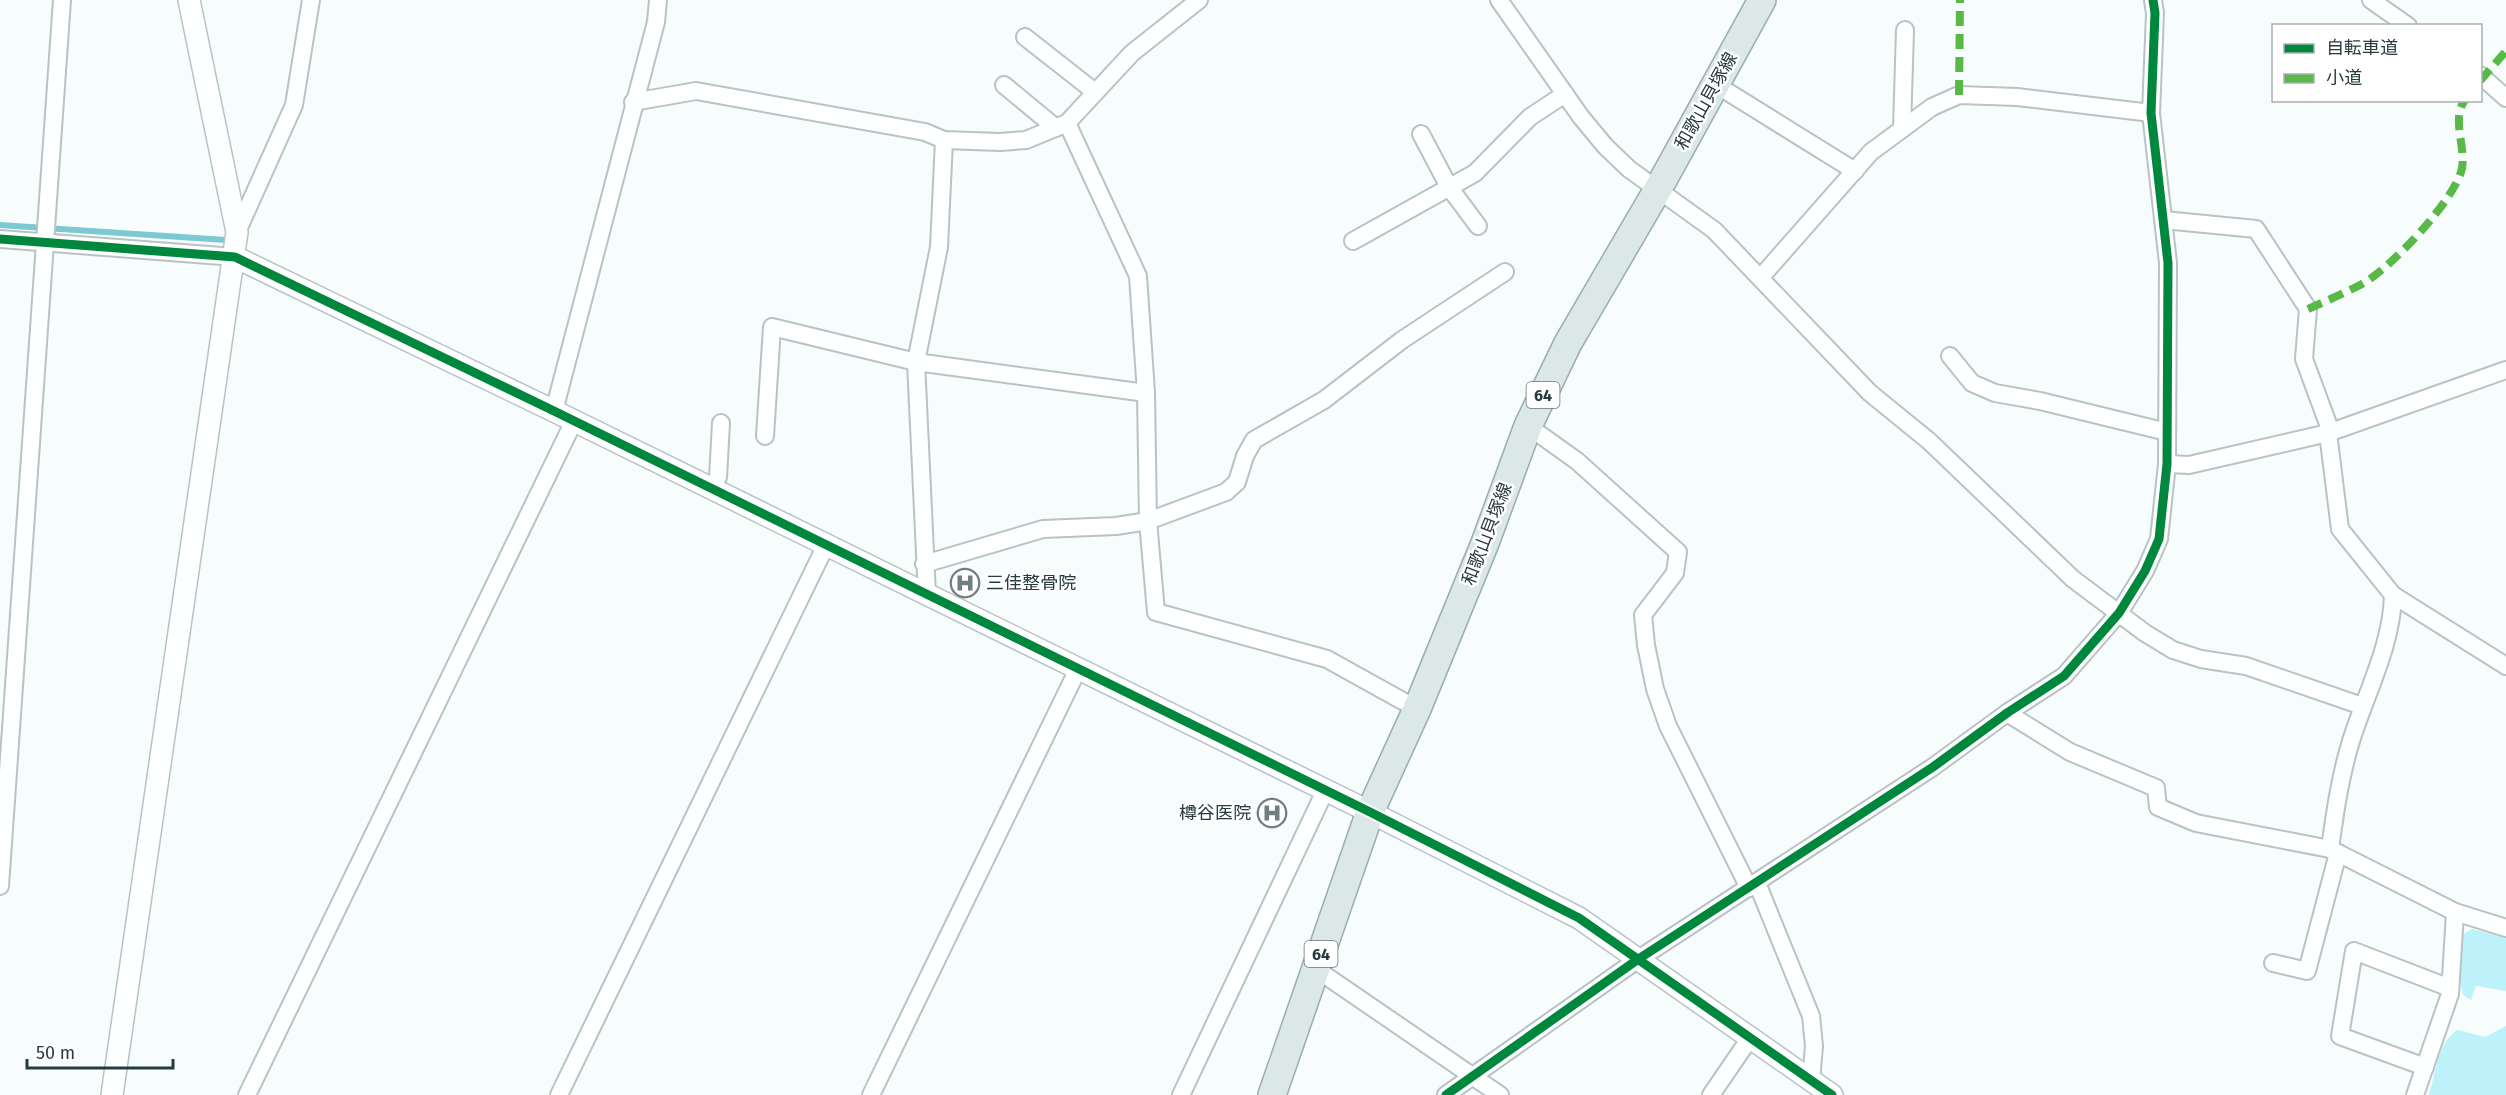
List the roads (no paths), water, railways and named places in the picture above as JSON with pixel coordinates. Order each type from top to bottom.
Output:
[{"type":"main road","name":"和歌山貝塚線","points":[[1272,1095],[1370,812],[1417,709],[1485,543],[1528,426],[1569,343],[1658,189],[1762,0]]},
{"type":"street","points":[[0,886],[62,0]]},
{"type":"street","points":[[111,1095],[237,232],[189,0]]},
{"type":"street","points":[[237,232],[294,105],[311,0]]},
{"type":"street","points":[[554,411],[620,163],[633,102],[656,22],[658,0]]},
{"type":"street","points":[[633,102],[696,91],[925,132],[944,140],[970,143],[1026,140],[1062,125],[1132,52],[1199,0]]},
{"type":"street","points":[[1499,0],[1565,94],[1605,146],[1629,169],[1714,230],[1870,393],[1929,441],[2073,579],[2145,633],[2173,650],[2201,659],[2246,666],[2362,706]]},
{"type":"street","points":[[1446,1095],[1637,960],[1933,767],[2007,713],[2064,676],[2119,613],[2145,571],[2159,538],[2167,464],[2168,263],[2151,113],[2155,13],[2153,0]]},
{"type":"street","points":[[2371,0],[2405,24]]},
{"type":"street","points":[[1902,129],[1905,30]]},
{"type":"street","points":[[1025,37],[1095,92]]},
{"type":"street","points":[[2482,76],[2506,98]]},
{"type":"street","points":[[1715,84],[1855,171]]},
{"type":"street","points":[[1004,85],[1062,125],[1138,276],[1146,393],[1148,521],[1156,612],[1328,659],[1417,709]]},
{"type":"street","points":[[1353,241],[1474,173],[1530,117],[1565,94]]},
{"type":"street","points":[[1761,277],[1871,152],[1932,107],[1959,95],[2017,97],[2151,113]]},
{"type":"street","points":[[1421,134],[1449,187],[1478,226]]},
{"type":"street","points":[[927,595],[916,362],[939,247],[944,140]]},
{"type":"street","points":[[227,182],[258,186]]},
{"type":"street","points":[[2164,220],[2256,229],[2308,309],[2304,359],[2329,433],[2340,529],[2393,595],[2506,666]]},
{"type":"street","points":[[0,238],[235,257],[1370,812],[1579,918],[1832,1095]]},
{"type":"street","points":[[924,564],[1043,529],[1116,526],[1148,521],[1226,492],[1237,482],[1245,456],[1254,441],[1324,400],[1402,340],[1505,272]]},
{"type":"street","points":[[765,436],[772,327],[916,362],[1146,393]]},
{"type":"street","points":[[1950,356],[1972,383],[1995,393],[2040,401],[2167,432]]},
{"type":"street","points":[[2167,464],[2189,465],[2329,433],[2506,370]]},
{"type":"street","points":[[247,1095],[574,421]]},
{"type":"street","points":[[712,489],[718,477],[721,423]]},
{"type":"street","points":[[1528,426],[1577,461],[1678,552],[1675,573],[1643,615],[1646,645],[1655,689],[1668,726],[1753,885],[1811,1016],[1814,1046],[1811,1081]]},
{"type":"street","points":[[559,1095],[826,545]]},
{"type":"street","points":[[2272,963],[2307,971],[2334,851],[2338,784],[2362,706],[2383,650],[2393,613],[2393,595]]},
{"type":"street","points":[[871,1095],[1078,669]]},
{"type":"street","points":[[2007,713],[2070,752],[2156,788],[2158,807],[2196,823],[2334,851],[2455,912],[2506,928]]},
{"type":"street","points":[[1181,1095],[1325,791]]},
{"type":"street","points":[[2415,1095],[2450,988],[2455,912]]},
{"type":"street","points":[[2425,1067],[2340,1036],[2354,951],[2450,988]]},
{"type":"street","points":[[1316,969],[1500,1095]]},
{"type":"street","points":[[1711,1095],[1750,1038]]},
{"type":"waterway","points":[[0,225],[226,240]]},
{"type":"place","name":"三佳整骨院","points":[[965,583]]},
{"type":"place","name":"樽谷医院","points":[[1272,813]]}]
